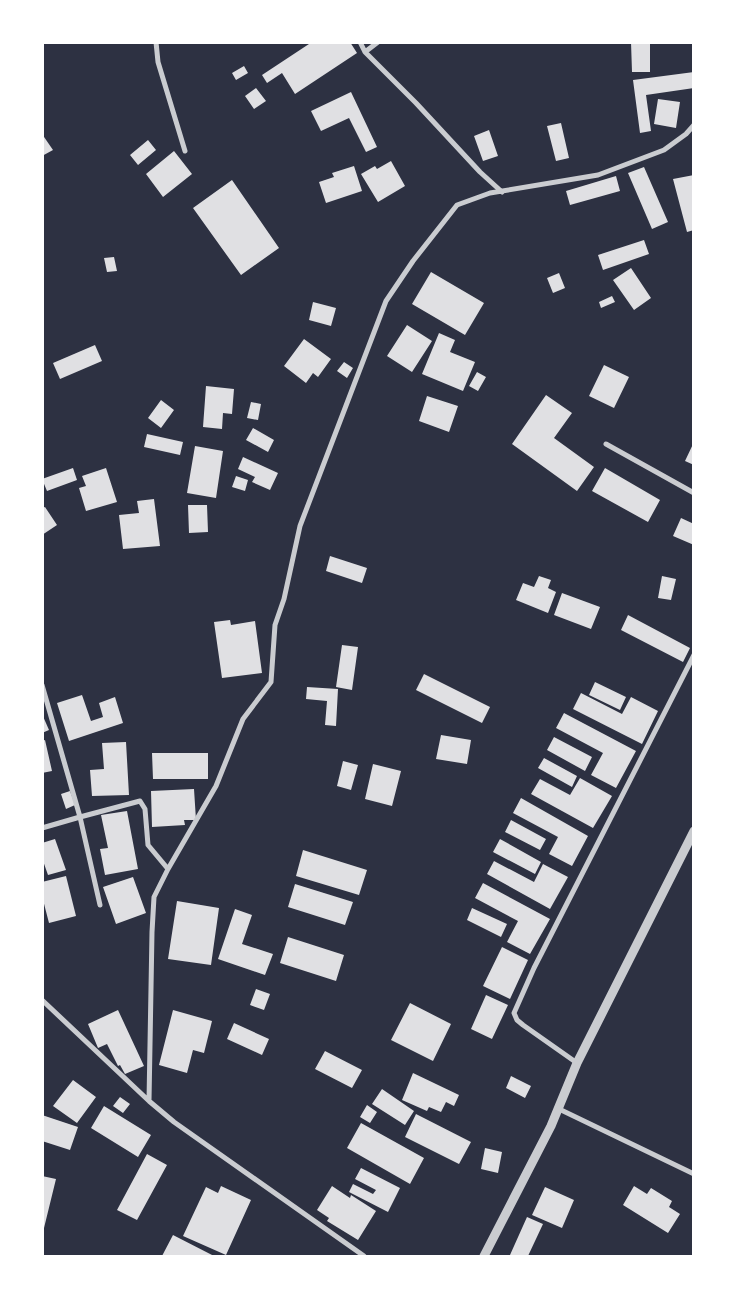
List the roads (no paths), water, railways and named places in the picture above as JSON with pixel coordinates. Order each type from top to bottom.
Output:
[{"type":"street","points":[[156,42],[158,62],[185,151]]},
{"type":"street","points":[[360,42],[365,52],[416,103],[480,172],[502,192]]},
{"type":"street","points":[[365,52],[378,42]]},
{"type":"street","points":[[149,1101],[154,897],[216,786],[242,718],[271,682],[275,625],[284,599],[300,526],[386,301],[413,261],[457,205],[490,193],[598,176],[664,150],[686,134],[694,125]]},
{"type":"street","points":[[606,444],[694,493]]},
{"type":"street","points":[[577,1063],[522,1025],[514,1013],[534,968],[694,655]]},
{"type":"street","points":[[42,685],[80,817],[100,905]]},
{"type":"street","points":[[42,828],[140,801],[145,809],[148,845],[168,869]]},
{"type":"street","points":[[484,1256],[559,1109],[577,1063],[694,830]]},
{"type":"street","points":[[42,1000],[149,1101],[174,1122],[364,1256]]},
{"type":"street","points":[[559,1109],[694,1174]]}]
